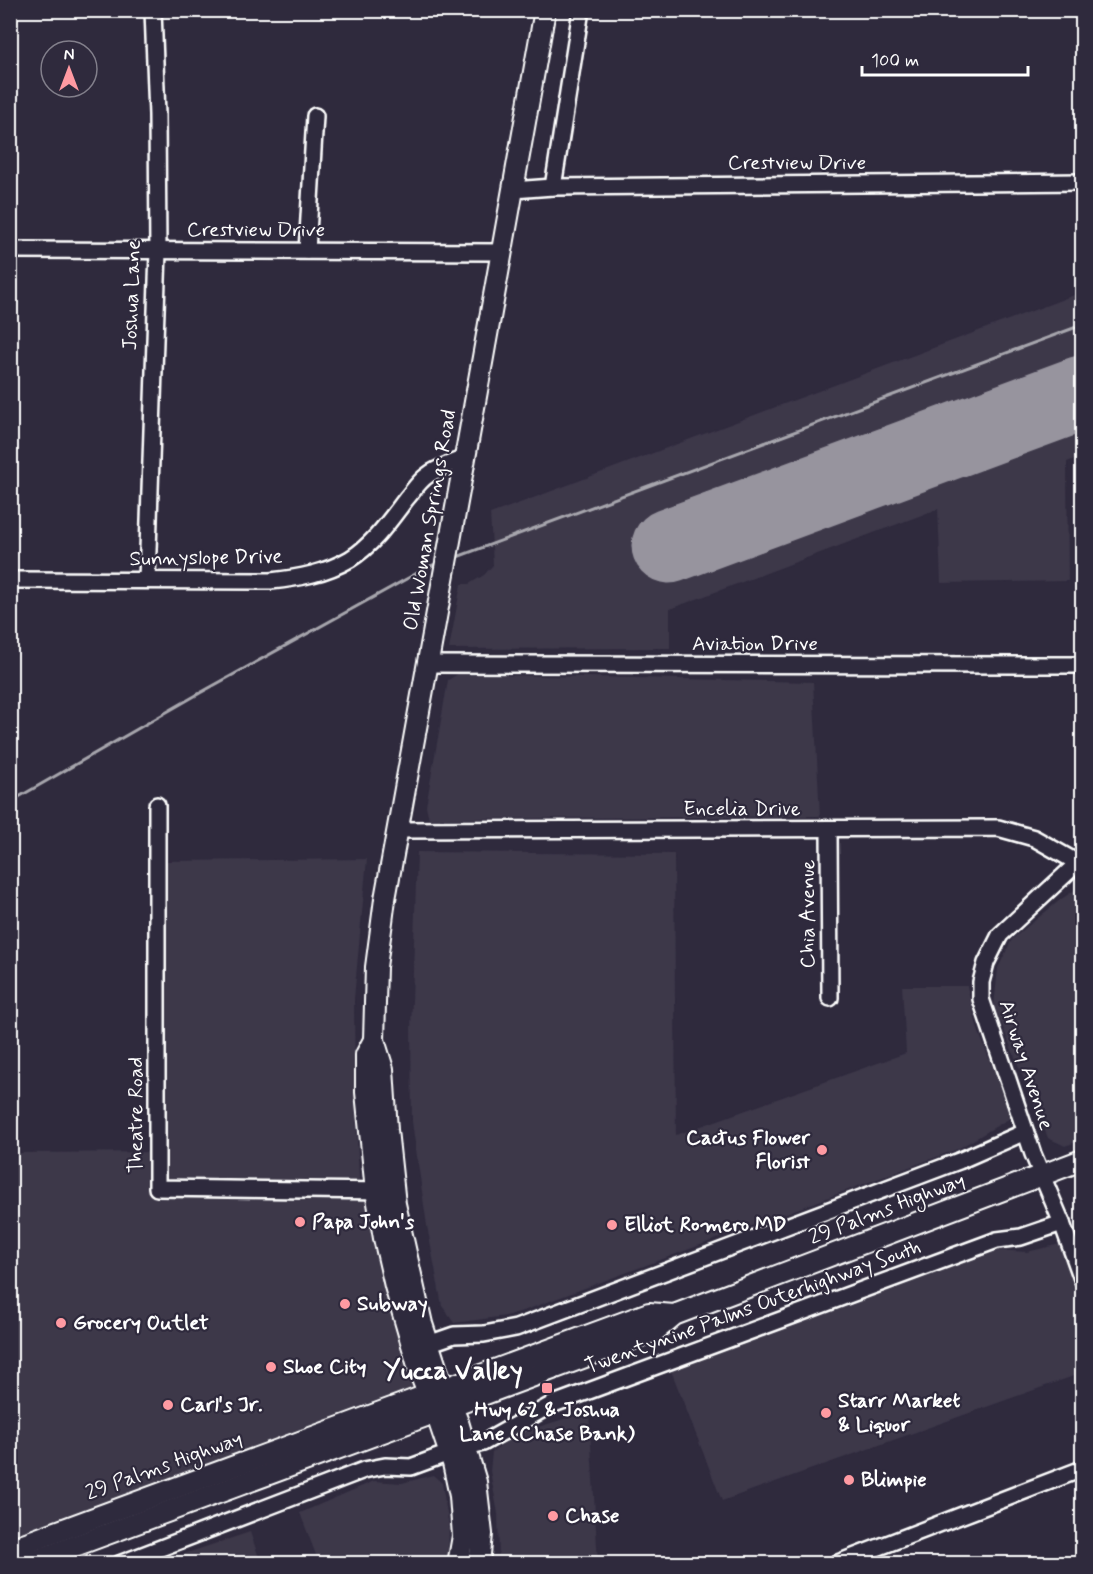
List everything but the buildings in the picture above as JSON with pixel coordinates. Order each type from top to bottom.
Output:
[{"type":"main road","name":"Old Woman Springs Road","points":[[440,1401],[407,1259],[385,1191],[366,1092],[366,1055],[374,1040],[376,967],[385,899],[545,10]]},
{"type":"main road","name":"29 Palms Highway","points":[[26,1563],[440,1401],[649,1313],[674,1315],[1083,1160]]},
{"type":"main road","name":"Old Woman Springs Road","points":[[385,1191],[384,1238],[395,1286],[421,1376],[440,1401]]},
{"type":"main road","name":"29 Palms Highway","points":[[10,1549],[440,1401]]},
{"type":"main road","points":[[440,1401],[458,1450],[476,1482],[482,1534],[479,1563]]},
{"type":"main road","points":[[458,1450],[453,1463],[460,1497],[463,1536],[458,1563]]},
{"type":"street","name":"Joshua Lane","points":[[147,580],[158,251],[157,115],[153,10]]},
{"type":"street","points":[[553,187],[581,10]]},
{"type":"street","points":[[307,251],[315,116]]},
{"type":"street","name":"Crestview Drive","points":[[513,190],[553,187],[1083,182]]},
{"type":"street","name":"Crestview Drive","points":[[10,250],[502,252]]},
{"type":"street","name":"Sunnyslope Drive","points":[[10,580],[271,581],[298,578],[332,568],[352,558],[376,537],[428,475],[465,458]]},
{"type":"street","name":"Aviation Drive","points":[[428,664],[1083,665]]},
{"type":"street","name":"Theatre Road","points":[[157,805],[157,1188],[385,1191]]},
{"type":"street","name":"Encelia Drive","points":[[398,830],[998,828],[1034,838],[1080,861]]},
{"type":"street","name":"Chia Avenue","points":[[829,830],[830,999]]},
{"type":"street","name":"Airway Avenue","points":[[1080,861],[1000,934],[986,963],[981,982],[981,999],[1041,1176],[1083,1279]]},
{"type":"street","points":[[428,1344],[454,1335],[484,1334],[516,1328],[961,1160],[1025,1132]]},
{"type":"street","name":"Twentynine Palms Outerhighway South","points":[[119,1563],[364,1470],[384,1466],[411,1467],[483,1443],[561,1401],[997,1240],[1021,1237],[1062,1223]]},
{"type":"street","points":[[835,1563],[1083,1469]]},
{"type":"shaded area","points":[[1082,292],[1082,456],[1067,462],[1068,581],[941,583],[938,509],[670,609],[670,648],[449,649],[461,584],[469,584],[484,575],[493,565],[490,514]]},
{"type":"shaded area","points":[[458,674],[813,682],[820,816],[429,819],[426,806],[448,680]]},
{"type":"shaded area","points":[[417,852],[674,854],[676,1135],[906,1053],[902,986],[967,986],[978,1030],[1012,1117],[958,1149],[526,1310],[506,1316],[454,1323],[442,1306],[427,1226],[412,1122],[411,1030]]},
{"type":"shaded area","points":[[367,859],[354,999],[359,1178],[417,1392],[11,1545],[11,1153],[162,1152],[165,861]]},
{"type":"shaded area","points":[[1082,885],[1082,1140],[1065,1146],[1048,1138],[994,1006],[998,968],[1012,939]]},
{"type":"shaded area","points":[[1060,1244],[1082,1306],[1082,1373],[722,1501],[670,1368],[996,1250],[1027,1252]]},
{"type":"shaded area","points":[[589,1411],[598,1563],[498,1563],[498,1514],[490,1471],[492,1452],[516,1434]]},
{"type":"shaded area","points":[[433,1475],[442,1483],[449,1526],[448,1563],[319,1563],[300,1513],[374,1481],[402,1483]]},
{"type":"shaded area","points":[[250,1532],[261,1563],[157,1563]]},
{"type":"waterway","points":[[457,557],[1082,325]]},
{"type":"waterway","points":[[10,802],[200,693],[436,564]]},
{"type":"runway","points":[[669,546],[1082,393]]},
{"type":"place","name":"Cactus Flower Florist","points":[[822,1150]]},
{"type":"place","name":"Papa John's","points":[[300,1222]]},
{"type":"place","name":"Elliot Romero MD","points":[[612,1225]]},
{"type":"place","name":"Subway","points":[[345,1304]]},
{"type":"place","name":"Grocery Outlet","points":[[61,1323]]},
{"type":"place","name":"Shoe City","points":[[271,1367]]},
{"type":"place","name":"Hwy 62 & Joshua Lane (Chase Bank)","points":[[547,1388]]},
{"type":"place","name":"Carl's Jr.","points":[[168,1405]]},
{"type":"place","name":"Starr Market & Liquor","points":[[826,1413]]},
{"type":"place","name":"Blimpie","points":[[849,1480]]},
{"type":"place","name":"Chase","points":[[553,1516]]},
{"type":"district","name":"Yucca Valley","points":[[453,1371]]}]
